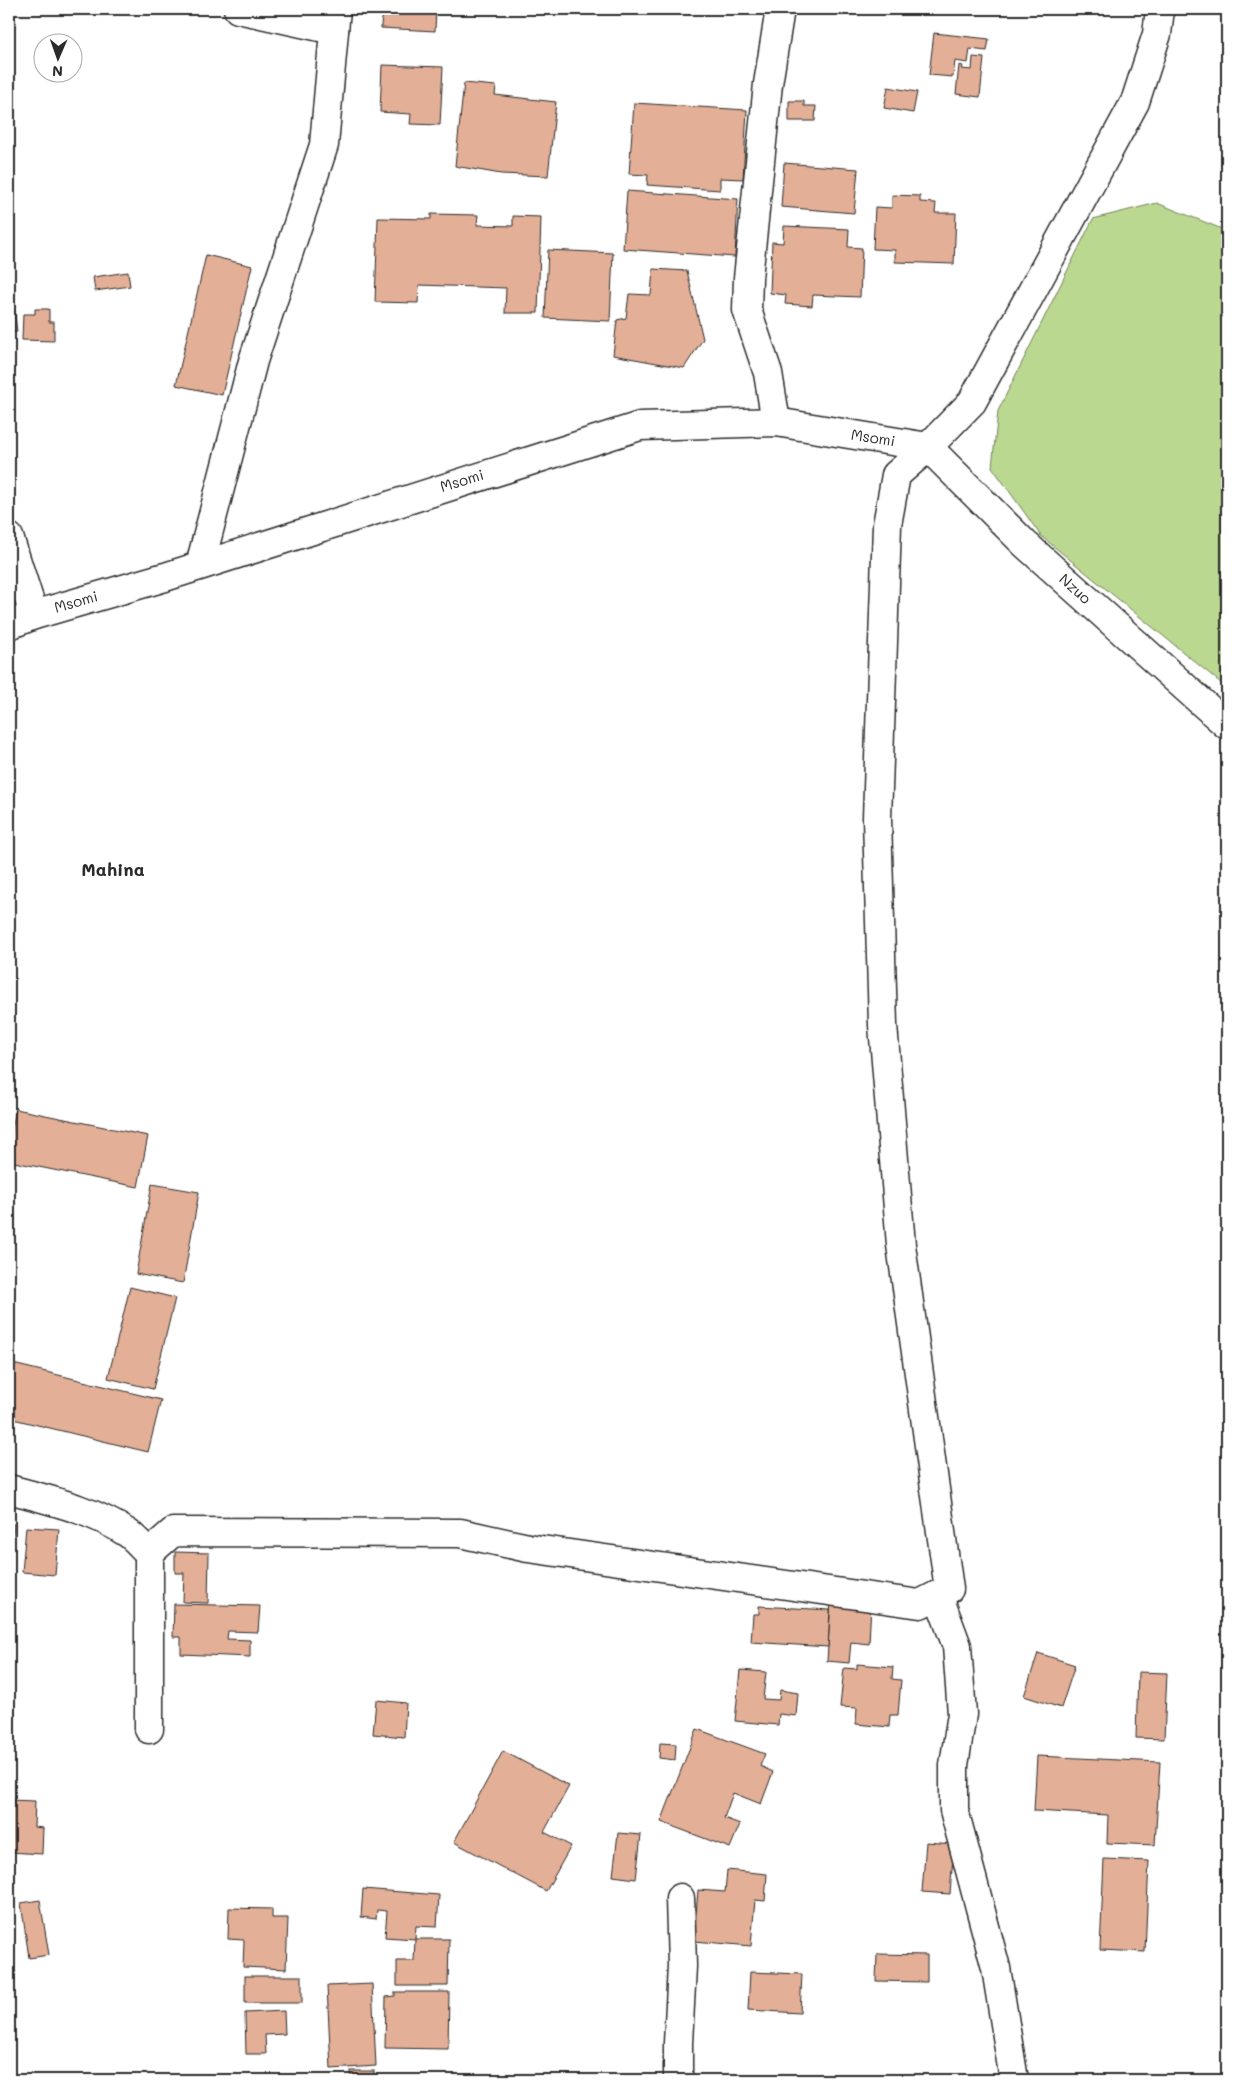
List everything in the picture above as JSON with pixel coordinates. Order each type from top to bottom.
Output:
[{"type":"street","points":[[200,565],[253,362],[324,145],[335,19],[238,9]]},
{"type":"street","points":[[776,422],[768,374],[747,310],[748,278],[768,84],[780,9]]},
{"type":"street","points":[[149,1553],[173,1532],[460,1533],[528,1548],[920,1604],[949,1589],[901,1245],[883,1025],[877,818],[887,525],[896,475],[928,447],[972,402],[1135,102],[1157,34],[1160,9]]},
{"type":"street","name":"Msomi","points":[[9,625],[34,615],[200,565],[640,426],[776,422],[928,447]]},
{"type":"street","name":"Nzuo","points":[[928,447],[1025,544],[1227,725]]},
{"type":"street","points":[[9,537],[34,615]]},
{"type":"street","points":[[9,1489],[64,1504],[112,1524],[130,1535],[149,1553],[149,1729]]},
{"type":"street","points":[[938,1595],[957,1646],[960,1685],[962,1714],[954,1765],[954,1810],[996,1968],[1014,2080]]},
{"type":"street","points":[[678,2080],[682,1966],[680,1898]]},
{"type":"green space","points":[[1157,203],[1227,231],[1227,688],[1041,536],[992,467],[998,411],[1093,219]]},
{"type":"building","points":[[382,9],[436,9],[435,31],[381,28]]},
{"type":"building","points":[[512,9],[589,9],[588,13]]},
{"type":"building","points":[[934,33],[989,39],[987,51],[970,49],[968,63],[955,61],[953,77],[929,75]]},
{"type":"building","points":[[973,57],[984,58],[980,97],[956,94],[959,65],[963,66],[962,69],[972,70]]},
{"type":"building","points":[[382,65],[443,67],[440,125],[410,124],[411,114],[380,112]]},
{"type":"building","points":[[464,83],[496,86],[495,95],[556,102],[548,176],[501,174],[455,166]]},
{"type":"building","points":[[888,87],[917,92],[913,113],[884,108]]},
{"type":"building","points":[[789,101],[804,101],[804,106],[816,106],[815,121],[789,121]]},
{"type":"building","points":[[634,103],[747,110],[743,179],[720,178],[720,190],[647,185],[648,175],[629,174]]},
{"type":"building","points":[[784,163],[858,169],[854,213],[781,207]]},
{"type":"building","points":[[627,191],[738,199],[735,257],[623,249]]},
{"type":"building","points":[[892,195],[920,196],[920,202],[936,203],[935,213],[956,213],[954,264],[895,262],[895,250],[873,249],[875,207],[892,208]]},
{"type":"building","points":[[431,214],[478,215],[477,225],[513,226],[513,216],[541,217],[538,313],[505,313],[506,288],[419,285],[418,303],[375,302],[378,218],[431,219]]},
{"type":"building","points":[[784,226],[849,229],[848,247],[862,248],[860,297],[813,295],[812,306],[785,304],[786,295],[770,293],[772,242],[783,243]]},
{"type":"building","points":[[548,250],[613,253],[610,321],[545,318]]},
{"type":"building","points":[[206,255],[252,266],[222,395],[176,385]]},
{"type":"building","points":[[653,269],[687,271],[703,339],[684,368],[613,355],[617,320],[626,318],[629,294],[651,295]]},
{"type":"building","points":[[128,272],[130,286],[95,291],[93,277]]},
{"type":"building","points":[[9,283],[11,283],[17,332],[9,333]]},
{"type":"building","points":[[35,309],[49,309],[49,322],[54,322],[54,341],[22,340],[23,314],[35,314]]},
{"type":"building","points":[[16,1109],[148,1136],[138,1187],[9,1161],[9,1144]]},
{"type":"building","points":[[152,1184],[199,1192],[183,1283],[136,1274]]},
{"type":"building","points":[[130,1287],[175,1298],[153,1389],[108,1378]]},
{"type":"building","points":[[9,1363],[161,1400],[148,1452],[9,1418]]},
{"type":"building","points":[[9,1524],[14,1524],[10,1569],[9,1569]]},
{"type":"building","points":[[26,1527],[59,1529],[55,1575],[22,1572]]},
{"type":"building","points":[[175,1552],[209,1553],[208,1603],[183,1602],[184,1573],[175,1573]]},
{"type":"building","points":[[831,1601],[871,1604],[869,1644],[851,1642],[849,1663],[827,1661]]},
{"type":"building","points":[[174,1604],[260,1606],[258,1632],[228,1631],[227,1639],[250,1640],[250,1657],[181,1654],[181,1637],[173,1637]]},
{"type":"building","points":[[759,1606],[830,1610],[828,1647],[751,1642],[753,1614],[759,1614]]},
{"type":"building","points":[[1038,1653],[1075,1665],[1061,1708],[1024,1696]]},
{"type":"building","points":[[857,1664],[893,1667],[892,1679],[901,1680],[898,1715],[890,1715],[889,1727],[856,1724],[857,1708],[840,1707],[844,1668],[857,1669]]},
{"type":"building","points":[[740,1670],[766,1672],[763,1699],[779,1700],[780,1690],[798,1693],[796,1716],[779,1714],[778,1725],[735,1721]]},
{"type":"building","points":[[1138,1672],[1167,1673],[1164,1739],[1136,1738]]},
{"type":"building","points":[[376,1700],[406,1703],[404,1737],[373,1734]]},
{"type":"building","points":[[697,1729],[765,1754],[760,1766],[773,1772],[761,1804],[733,1793],[724,1818],[740,1824],[730,1848],[661,1822]]},
{"type":"building","points":[[660,1743],[676,1744],[675,1760],[659,1758]]},
{"type":"building","points":[[503,1751],[569,1786],[544,1832],[571,1846],[546,1891],[454,1842]]},
{"type":"building","points":[[1037,1756],[1160,1762],[1155,1845],[1107,1843],[1108,1815],[1034,1811]]},
{"type":"building","points":[[9,1800],[35,1801],[34,1827],[43,1828],[42,1854],[9,1852]]},
{"type":"building","points":[[618,1833],[641,1835],[636,1879],[613,1876]]},
{"type":"building","points":[[926,1842],[954,1844],[950,1894],[922,1892]]},
{"type":"building","points":[[1104,1859],[1149,1861],[1145,1952],[1100,1950]]},
{"type":"building","points":[[727,1870],[767,1874],[765,1901],[755,1900],[751,1946],[694,1941],[698,1890],[725,1892]]},
{"type":"building","points":[[363,1889],[439,1895],[437,1927],[416,1926],[415,1939],[385,1937],[387,1911],[377,1910],[376,1919],[361,1917]]},
{"type":"building","points":[[40,1900],[49,1955],[29,1958],[21,1903]]},
{"type":"building","points":[[229,1908],[272,1909],[272,1918],[288,1918],[286,1969],[243,1967],[244,1940],[228,1939]]},
{"type":"building","points":[[415,1939],[449,1939],[448,1986],[397,1986],[397,1961],[414,1961]]},
{"type":"building","points":[[877,1954],[927,1955],[927,1982],[876,1981]]},
{"type":"building","points":[[750,1972],[802,1974],[800,2013],[748,2010]]},
{"type":"building","points":[[245,1976],[302,1976],[302,2003],[245,2003]]},
{"type":"building","points":[[372,1984],[376,2066],[331,2069],[327,1986]]},
{"type":"building","points":[[395,1992],[449,1992],[448,2049],[385,2048],[386,1997],[395,1996]]},
{"type":"building","points":[[284,2011],[285,2034],[265,2035],[266,2054],[246,2054],[245,2013]]},
{"type":"building","points":[[351,2071],[374,2071],[374,2080],[351,2080]]},
{"type":"district","name":"Mahina","points":[[113,870]]}]
